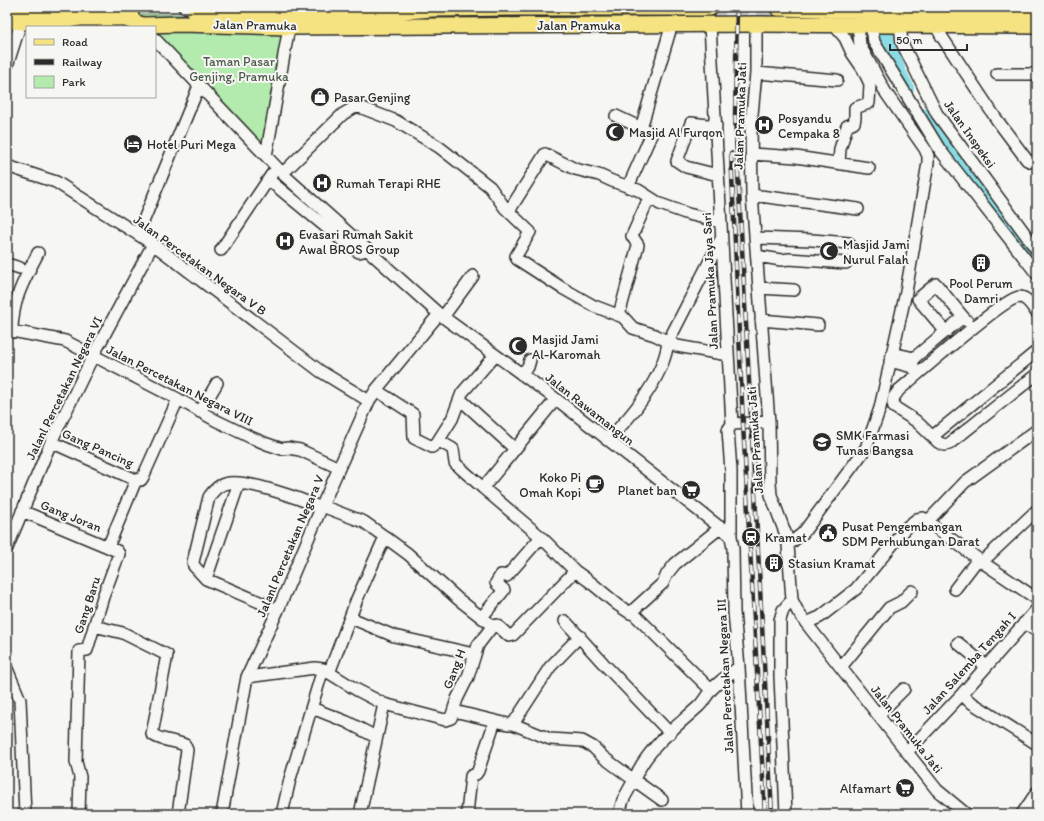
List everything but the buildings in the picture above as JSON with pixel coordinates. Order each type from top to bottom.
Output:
[{"type":"main road","name":"Jalan Pramuka","points":[[7,8],[47,11],[102,23],[122,23],[144,26],[182,24],[289,27],[672,24],[834,25],[871,19],[936,18],[1037,12]]},
{"type":"main road","name":"Jalan Pramuka","points":[[122,23],[139,14],[366,14],[428,8],[710,8]]},
{"type":"main road","points":[[488,25],[519,8]]},
{"type":"main road","name":"Jalan Pramuka","points":[[778,8],[900,24]]},
{"type":"main road","name":"Jalan Pramuka","points":[[14,21],[46,23],[80,18]]},
{"type":"main road","name":"Jalan Pramuka","points":[[936,18],[1037,26]]},
{"type":"main road","points":[[900,24],[936,18]]},
{"type":"street","points":[[184,7],[267,7]]},
{"type":"street","points":[[936,18],[942,37],[997,120],[1028,160],[1032,162],[1037,160]]},
{"type":"street","points":[[788,545],[803,533],[866,448],[880,408],[906,292],[928,163],[928,156],[925,149],[886,93],[860,46],[871,19]]},
{"type":"street","points":[[871,19],[874,42],[940,150],[1037,274]]},
{"type":"street","points":[[7,66],[14,21]]},
{"type":"street","points":[[641,128],[672,24]]},
{"type":"street","name":"Jalan Pramuka Jati","points":[[756,24],[756,73],[751,125],[752,195],[769,422],[771,495],[786,535],[792,600],[806,623],[906,752],[937,790],[966,814]]},
{"type":"street","name":"Jalan Inspeksi","points":[[900,24],[902,43],[937,114],[1037,250]]},
{"type":"street","name":"Jalan Pramuka Jaya Sari","points":[[710,25],[732,424],[728,430],[731,470],[731,536]]},
{"type":"street","points":[[834,25],[845,38],[870,84],[869,103],[855,108],[854,123],[847,126],[840,149],[839,163]]},
{"type":"street","points":[[266,156],[289,27]]},
{"type":"street","name":"Jalan Rawamangun","points":[[157,45],[280,170],[367,250],[441,315],[556,399],[731,536]]},
{"type":"street","points":[[756,73],[837,80]]},
{"type":"street","points":[[997,74],[1037,74]]},
{"type":"street","points":[[138,234],[199,86]]},
{"type":"street","points":[[221,250],[268,180],[343,114],[357,106],[396,121],[439,147],[490,187],[505,208],[530,232],[516,256],[517,259],[562,288],[594,306],[623,317],[633,328],[655,335],[677,346],[728,356]]},
{"type":"street","points":[[616,116],[652,133],[628,187]]},
{"type":"street","points":[[716,126],[691,123],[677,161],[686,167],[718,175]]},
{"type":"street","points":[[509,211],[545,154],[575,169],[599,175],[638,190],[660,204],[688,214],[721,222]]},
{"type":"street","points":[[752,154],[796,157],[869,168]]},
{"type":"street","name":"Jalan Percetakan Negara V B","points":[[7,166],[56,182],[138,234],[320,371],[369,401]]},
{"type":"street","points":[[268,180],[349,246],[359,252],[367,250]]},
{"type":"street","points":[[752,195],[858,209]]},
{"type":"street","points":[[619,315],[638,245],[632,236],[649,198]]},
{"type":"street","points":[[607,440],[620,428],[648,391],[658,372],[668,342],[722,237]]},
{"type":"street","points":[[755,238],[849,243]]},
{"type":"street","name":"Jalanl Percetakan Negara VI","points":[[7,548],[51,442],[93,356],[153,244]]},
{"type":"street","points":[[10,331],[15,303],[23,282],[38,253]]},
{"type":"street","points":[[757,256],[781,260],[789,259],[846,263]]},
{"type":"street","points":[[7,264],[20,268]]},
{"type":"street","name":"Jalanl Percetakan Negara V","points":[[222,814],[247,677],[278,610],[369,401],[376,390],[473,276]]},
{"type":"street","points":[[946,332],[918,299],[936,284],[973,328]]},
{"type":"street","points":[[758,288],[794,290]]},
{"type":"street","points":[[915,366],[1018,297],[1027,300],[1037,313]]},
{"type":"street","points":[[964,317],[946,332],[915,366],[896,393],[893,403],[894,407],[916,421],[938,442],[944,445],[949,444],[1037,374]]},
{"type":"street","points":[[761,320],[818,325]]},
{"type":"street","name":"Jalan Percetakan Negara VIII","points":[[10,331],[65,342],[178,399],[215,420],[267,444],[282,449],[288,448],[300,450],[339,468]]},
{"type":"street","points":[[933,436],[1037,351]]},
{"type":"street","points":[[376,390],[413,414],[414,438],[432,447],[438,441],[452,419],[464,390],[494,355]]},
{"type":"street","points":[[891,357],[915,366]]},
{"type":"street","points":[[521,374],[530,365],[530,360]]},
{"type":"street","points":[[200,412],[217,383]]},
{"type":"street","name":"Gang Pancing","points":[[51,442],[136,480],[141,480],[178,399]]},
{"type":"street","points":[[460,399],[515,449]]},
{"type":"street","points":[[482,488],[556,399]]},
{"type":"street","points":[[732,424],[769,422]]},
{"type":"street","points":[[928,521],[965,482],[1037,430]]},
{"type":"street","points":[[438,441],[454,450],[455,463],[482,488],[541,537],[575,571],[624,610],[630,613],[632,612],[711,690]]},
{"type":"street","points":[[108,547],[136,480]]},
{"type":"street","points":[[278,610],[206,579],[194,566],[193,562],[209,497],[214,490],[221,485],[229,483],[247,484],[302,500],[364,522],[408,554],[490,624],[491,628],[497,625],[509,636],[513,636],[575,571]]},
{"type":"street","points":[[206,579],[239,483]]},
{"type":"street","points":[[955,589],[980,561],[1037,510]]},
{"type":"street","name":"Gang Joran","points":[[22,511],[108,547]]},
{"type":"street","points":[[806,623],[820,617],[856,589],[907,527],[917,519],[923,518],[980,561],[1037,599]]},
{"type":"street","points":[[632,612],[663,583],[667,574],[675,564],[721,527]]},
{"type":"street","name":"Jalan Percetakan Negara III","points":[[731,536],[733,549],[734,612],[739,667],[746,814]]},
{"type":"street","points":[[282,814],[290,779],[312,708],[326,671],[351,618],[357,599],[385,537]]},
{"type":"street","points":[[482,618],[504,590],[496,583],[501,575],[507,576],[541,537]]},
{"type":"street","name":"Gang Baru","points":[[79,814],[80,777],[76,762],[78,651],[87,650],[103,597],[119,554],[117,551],[108,547]]},
{"type":"street","points":[[841,667],[889,608],[901,602],[912,591]]},
{"type":"street","points":[[786,814],[780,676],[780,620],[783,610],[792,600]]},
{"type":"street","name":"Jalan Salemba Tengah I","points":[[906,752],[962,694],[1037,609]]},
{"type":"street","points":[[351,618],[394,636],[474,654]]},
{"type":"street","points":[[565,621],[670,733]]},
{"type":"street","points":[[1024,623],[1037,631]]},
{"type":"street","points":[[94,626],[123,633],[167,655],[152,734],[156,737],[181,743],[185,745],[187,750],[178,814]]},
{"type":"street","name":"Gang H","points":[[454,711],[457,699],[468,677],[478,645],[491,628]]},
{"type":"street","points":[[513,724],[550,668],[580,636]]},
{"type":"street","points":[[958,643],[986,666]]},
{"type":"street","points":[[619,814],[623,800],[644,758],[700,705],[711,690],[739,667]]},
{"type":"street","points":[[247,677],[315,668],[326,671],[384,704],[445,720],[451,718],[454,711],[513,724],[550,739],[582,741],[593,747],[609,761],[662,800]]},
{"type":"street","points":[[7,669],[20,700],[25,814]]},
{"type":"street","points":[[878,715],[904,689]]},
{"type":"street","points":[[962,694],[1037,744]]},
{"type":"street","points":[[360,814],[384,704]]},
{"type":"street","points":[[312,708],[347,722],[376,737]]},
{"type":"street","points":[[467,814],[470,776],[476,774],[478,771],[495,721]]},
{"type":"street","points":[[1022,814],[1037,792]]},
{"type":"green space","name":"Taman Pasar Genjing, Pramuka","points":[[139,14],[231,14],[289,27],[266,156],[156,39],[156,26],[122,18]]},
{"type":"waterway","points":[[885,37],[897,72],[905,88]]},
{"type":"waterway","points":[[923,117],[951,150],[1034,263]]},
{"type":"tunnel","points":[[710,8],[778,8]]},
{"type":"railway","points":[[737,7],[735,116],[772,814]]},
{"type":"railway","points":[[731,153],[743,424],[765,814]]},
{"type":"place","name":"Pasar Genjing","points":[[320,97]]},
{"type":"place","name":"Posyandu Cempaka 8","points":[[764,125]]},
{"type":"place","name":"Masjid Al Furqon","points":[[615,132]]},
{"type":"place","name":"Hotel Puri Mega","points":[[133,144]]},
{"type":"place","name":"Rumah Terapi RHE","points":[[322,183]]},
{"type":"place","name":"Evasari Rumah Sakit Awal BROS Group","points":[[285,241]]},
{"type":"place","name":"Masjid Jami Nurul Falah","points":[[829,251]]},
{"type":"place","name":"Pool Perum Damri","points":[[981,263]]},
{"type":"place","name":"Masjid Jami Al-Karomah","points":[[518,346]]},
{"type":"place","name":"SMK Farmasi Tunas Bangsa","points":[[822,442]]},
{"type":"place","name":"Koko Pi Omah Kopi","points":[[595,484]]},
{"type":"place","name":"Planet ban","points":[[691,490]]},
{"type":"place","name":"Pusat Pengembangan SDM Perhubungan Darat","points":[[828,533]]},
{"type":"place","name":"Kramat","points":[[751,537]]},
{"type":"place","name":"Stasiun Kramat","points":[[774,563]]},
{"type":"place","name":"Alfamart","points":[[905,788]]}]
